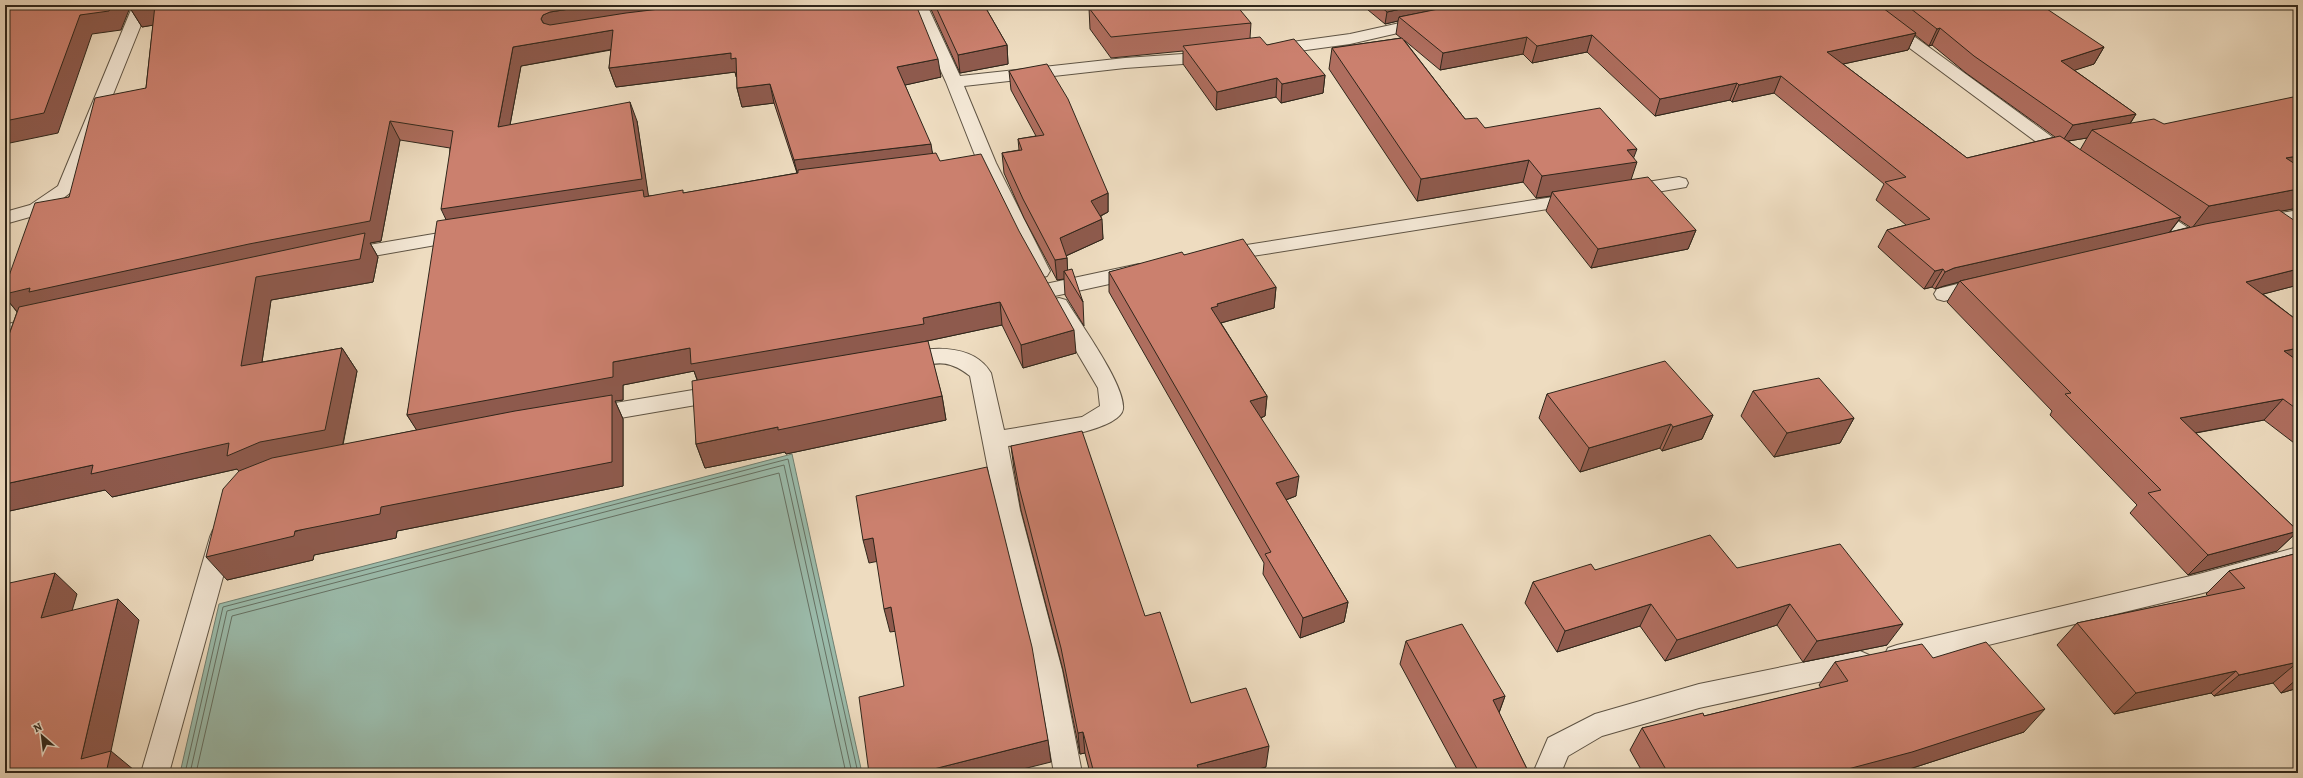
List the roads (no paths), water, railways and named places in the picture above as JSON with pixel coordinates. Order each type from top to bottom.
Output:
[{"type":"street","points":[[5,218],[37,209],[66,189],[141,5]]},
{"type":"street","points":[[918,5],[954,82],[979,164],[1013,219],[1050,290],[1109,388],[1112,410],[1086,424],[995,440]]},
{"type":"street","points":[[1865,5],[1898,32],[2058,150],[2084,167]]},
{"type":"street","points":[[1252,52],[1350,39],[1446,18]]},
{"type":"street","points":[[954,82],[1125,63],[1229,55]]},
{"type":"street","points":[[2058,150],[2081,146]]},
{"type":"street","points":[[1205,258],[1680,183]]},
{"type":"street","points":[[2136,202],[2197,236],[2166,243]]},
{"type":"street","points":[[2243,226],[2298,216]]},
{"type":"street","points":[[326,259],[478,232]]},
{"type":"street","points":[[1050,290],[1158,267]]},
{"type":"street","points":[[1944,294],[1998,282]]},
{"type":"street","points":[[5,332],[59,318]]},
{"type":"street","points":[[884,364],[937,355],[964,360],[980,373],[995,440],[1008,510],[1049,670],[1068,773]]},
{"type":"street","points":[[574,418],[746,389]]},
{"type":"street","points":[[155,773],[228,516]]},
{"type":"street","points":[[1547,773],[1558,747],[1595,726],[1699,696],[1931,649],[2199,584],[2298,557]]},
{"type":"water","points":[[792,454],[862,773],[180,773],[219,604]]}]
